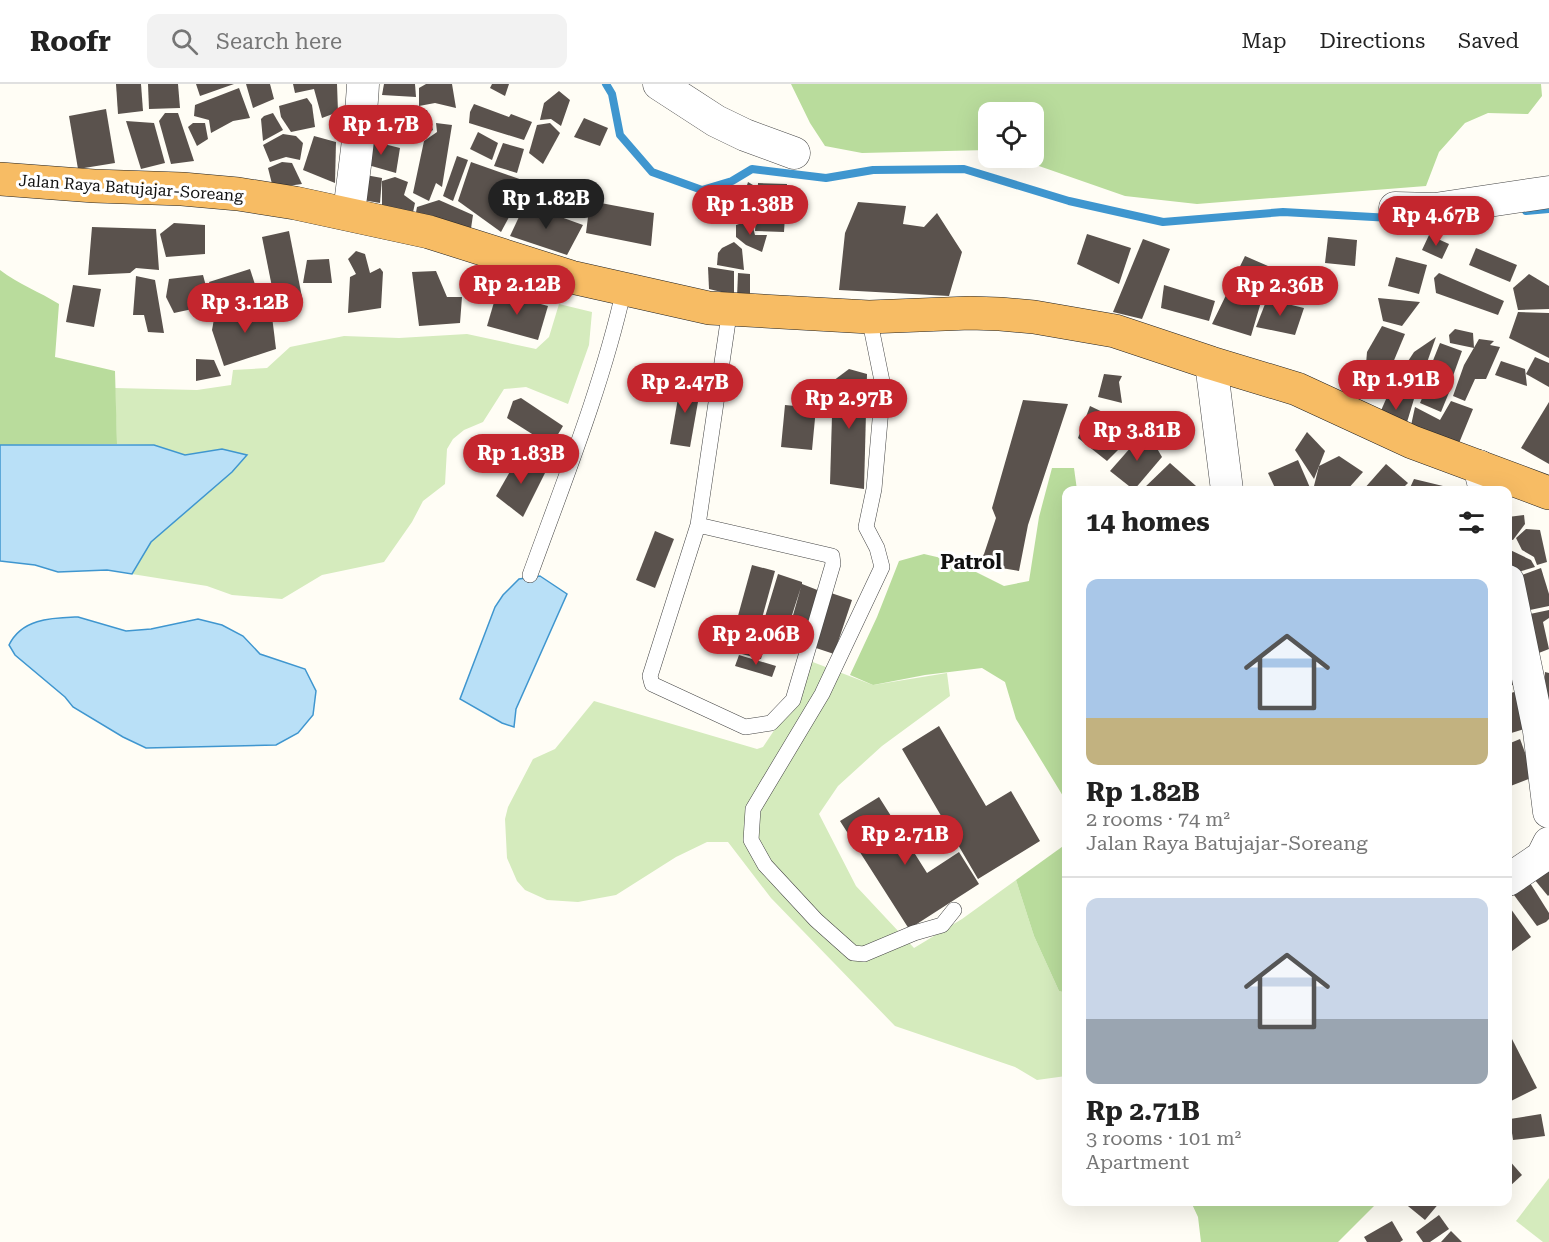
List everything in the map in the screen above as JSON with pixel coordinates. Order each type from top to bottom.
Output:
[{"type":"highway","name":"Jalan Raya Batujajar-Soreang","points":[[0,179],[238,194],[349,213],[429,232],[571,277],[709,308],[869,318],[970,313],[1034,317],[1115,331],[1297,389],[1412,442],[1482,478],[1549,493]]},
{"type":"street","points":[[349,213],[361,123],[363,84]]},
{"type":"street","points":[[659,84],[716,121],[745,135],[794,153]]},
{"type":"street","points":[[1395,208],[1435,209],[1549,192]]},
{"type":"street","points":[[1211,363],[1226,486]]},
{"type":"street","points":[[1512,600],[1539,731],[1549,812]]},
{"type":"street","points":[[1512,877],[1542,857],[1549,843]]},
{"type":"lane","points":[[530,575],[588,417],[624,289]]},
{"type":"lane","points":[[698,525],[832,556],[833,564],[793,700],[771,723],[745,727],[652,684],[650,676],[698,525],[730,308]]},
{"type":"lane","points":[[869,318],[882,386],[874,489],[866,527],[877,548],[882,567],[822,694],[753,809],[751,840],[765,865],[816,920],[854,953],[864,954],[914,933],[942,925],[954,910]]},
{"type":"green space","points":[[791,84],[1541,84],[1542,96],[1528,114],[1488,113],[1465,123],[1439,152],[1426,186],[1197,204],[1125,196],[1044,168],[1044,102],[978,102],[978,150],[862,153],[825,146],[810,123]]},
{"type":"green space","points":[[0,270],[59,304],[55,357],[115,371],[117,444],[0,445]]},
{"type":"green space","points":[[559,304],[592,312],[589,345],[568,404],[526,387],[504,389],[483,422],[464,430],[453,439],[447,449],[445,484],[423,501],[412,522],[384,562],[322,575],[282,599],[232,595],[207,586],[132,574],[151,542],[232,472],[246,455],[222,449],[185,455],[154,445],[117,444],[115,388],[197,390],[231,385],[233,370],[267,368],[290,347],[344,336],[399,338],[467,334],[536,349],[549,337]]},
{"type":"green space","points":[[1052,468],[1074,468],[1076,486],[1062,486],[1062,794],[1016,719],[1005,682],[982,668],[925,675],[873,685],[850,675],[877,617],[899,561],[924,554],[954,561],[1004,586],[1029,581],[1039,517]]},
{"type":"green space","points":[[810,661],[873,685],[947,673],[950,696],[882,746],[838,786],[819,814],[856,886],[914,948],[962,919],[1016,880],[1034,936],[1059,991],[1062,992],[1062,1077],[1037,1080],[1015,1067],[895,1026],[771,898],[728,842],[707,842],[676,857],[616,895],[578,902],[547,900],[525,890],[517,881],[507,858],[505,819],[508,807],[533,759],[555,749],[594,701],[757,749],[763,747],[799,693]]},
{"type":"green space","points":[[1062,847],[1062,992],[1059,991],[1034,936],[1016,880]]},
{"type":"green space","points":[[1549,1178],[1549,1242],[1543,1242],[1516,1221]]},
{"type":"green space","points":[[1193,1206],[1374,1206],[1338,1242],[1201,1242],[1198,1217]]},
{"type":"water","points":[[0,445],[154,445],[185,455],[222,449],[247,455],[232,472],[151,542],[132,574],[107,570],[58,572],[35,565],[0,561]]},
{"type":"water","points":[[540,576],[567,594],[516,709],[514,727],[502,723],[460,699],[495,607],[519,579]]},
{"type":"water","points":[[78,617],[126,631],[151,629],[198,619],[222,625],[243,636],[260,654],[305,669],[316,691],[313,715],[298,733],[276,745],[146,748],[73,707],[65,697],[15,655],[9,645],[22,629],[39,621]]},
{"type":"building","points":[[116,84],[141,84],[143,111],[118,114]]},
{"type":"building","points":[[148,84],[178,84],[180,108],[149,109]]},
{"type":"building","points":[[196,84],[234,84],[200,96]]},
{"type":"building","points":[[246,84],[270,84],[274,99],[253,108]]},
{"type":"building","points":[[293,84],[337,84],[338,112],[322,118],[314,89],[295,93]]},
{"type":"building","points":[[384,84],[415,84],[416,97],[382,95]]},
{"type":"building","points":[[426,84],[452,84],[456,108],[435,103],[419,106],[419,88]]},
{"type":"building","points":[[492,84],[509,84],[505,96],[490,88]]},
{"type":"building","points":[[239,88],[250,118],[233,121],[211,133],[209,120],[194,116],[195,105]]},
{"type":"building","points":[[559,91],[570,100],[561,126],[551,119],[540,120],[544,103]]},
{"type":"building","points":[[307,98],[312,105],[315,127],[291,132],[281,117],[279,106]]},
{"type":"building","points":[[474,104],[509,117],[511,114],[532,122],[524,140],[469,123],[470,112]]},
{"type":"building","points":[[106,109],[115,163],[78,169],[69,116]]},
{"type":"building","points":[[368,110],[388,111],[393,133],[369,128]]},
{"type":"building","points":[[419,110],[427,110],[433,130],[418,140],[411,117]]},
{"type":"building","points":[[165,113],[178,113],[194,161],[171,164],[159,121]]},
{"type":"building","points":[[273,113],[283,130],[263,141],[261,119]]},
{"type":"building","points":[[584,118],[608,128],[600,146],[574,137]]},
{"type":"building","points":[[126,121],[154,123],[165,163],[141,169]]},
{"type":"building","points":[[193,123],[205,123],[208,139],[197,146],[188,127]]},
{"type":"building","points":[[436,123],[452,125],[442,187],[436,183],[429,201],[413,193],[424,141],[437,132]]},
{"type":"building","points":[[550,123],[560,133],[543,164],[529,153],[537,125]]},
{"type":"building","points":[[478,132],[498,143],[492,160],[470,149]]},
{"type":"building","points":[[283,134],[296,136],[303,143],[300,160],[286,157],[270,162],[263,145]]},
{"type":"building","points":[[314,136],[336,142],[335,183],[303,170]]},
{"type":"building","points":[[368,140],[400,148],[396,173],[361,163]]},
{"type":"building","points":[[503,143],[524,149],[517,173],[494,166]]},
{"type":"building","points":[[457,156],[468,160],[453,201],[443,196]]},
{"type":"building","points":[[282,162],[292,163],[302,184],[273,188],[268,168]]},
{"type":"building","points":[[471,162],[528,182],[501,232],[458,201]]},
{"type":"building","points":[[360,174],[382,178],[380,203],[357,199]]},
{"type":"building","points":[[395,177],[408,182],[404,195],[415,203],[412,217],[382,207],[382,181]]},
{"type":"building","points":[[748,182],[753,185],[753,217],[737,216]]},
{"type":"building","points":[[758,183],[787,184],[784,232],[755,231]]},
{"type":"building","points":[[439,200],[473,215],[470,235],[415,218],[417,207]]},
{"type":"building","points":[[590,201],[654,213],[651,246],[586,233]]},
{"type":"building","points":[[858,202],[906,206],[903,224],[924,227],[937,213],[962,252],[949,296],[839,290],[845,233]]},
{"type":"building","points":[[525,204],[583,225],[567,255],[510,236]]},
{"type":"building","points":[[751,220],[755,235],[767,235],[762,252],[746,245],[736,237],[736,225]]},
{"type":"building","points":[[174,223],[205,225],[205,254],[166,257],[160,234]]},
{"type":"building","points":[[92,227],[156,229],[159,270],[136,268],[130,273],[88,275]]},
{"type":"building","points":[[289,231],[303,302],[276,307],[262,237]]},
{"type":"building","points":[[1087,234],[1131,248],[1119,284],[1077,264]]},
{"type":"building","points":[[1429,235],[1449,244],[1442,259],[1422,250]]},
{"type":"building","points":[[1328,237],[1357,240],[1355,266],[1325,263]]},
{"type":"building","points":[[1143,239],[1170,249],[1142,319],[1113,312]]},
{"type":"building","points":[[734,242],[742,249],[744,270],[717,265],[718,253],[722,248]]},
{"type":"building","points":[[1476,248],[1517,265],[1510,282],[1469,265]]},
{"type":"building","points":[[356,251],[365,254],[370,273],[380,268],[383,272],[381,308],[348,313],[350,277],[356,274],[348,259]]},
{"type":"building","points":[[1245,256],[1275,269],[1261,302],[1251,336],[1212,324]]},
{"type":"building","points":[[1396,257],[1427,265],[1419,294],[1388,286]]},
{"type":"building","points":[[329,259],[332,283],[303,283],[307,260]]},
{"type":"building","points":[[708,267],[734,271],[734,295],[709,289]]},
{"type":"building","points":[[250,269],[260,300],[218,313],[209,282]]},
{"type":"building","points":[[436,271],[447,297],[462,297],[460,323],[419,326],[412,272]]},
{"type":"building","points":[[738,273],[750,274],[750,297],[737,298]]},
{"type":"building","points":[[1439,273],[1504,301],[1498,315],[1436,293],[1434,278]]},
{"type":"building","points":[[1529,274],[1549,286],[1549,309],[1518,310],[1513,288]]},
{"type":"building","points":[[203,275],[211,305],[174,313],[166,297],[169,279]]},
{"type":"building","points":[[136,276],[155,280],[164,333],[148,332],[144,315],[133,315]]},
{"type":"building","points":[[73,285],[101,289],[94,327],[66,322]]},
{"type":"building","points":[[1164,285],[1215,301],[1209,321],[1161,308]]},
{"type":"building","points":[[497,292],[548,306],[538,340],[487,326]]},
{"type":"building","points":[[1378,298],[1420,302],[1402,326],[1383,321]]},
{"type":"building","points":[[1267,299],[1304,308],[1295,335],[1256,327]]},
{"type":"building","points":[[263,303],[271,308],[276,349],[224,366],[212,330],[214,319]]},
{"type":"building","points":[[1518,312],[1549,313],[1549,358],[1509,338]]},
{"type":"building","points":[[1382,326],[1405,334],[1387,377],[1366,364],[1367,352]]},
{"type":"building","points":[[1455,329],[1473,333],[1474,348],[1450,343],[1449,335]]},
{"type":"building","points":[[1436,337],[1418,388],[1395,381],[1414,352]]},
{"type":"building","points":[[1479,339],[1494,341],[1490,345],[1500,347],[1486,379],[1475,379],[1465,401],[1453,396],[1464,365]]},
{"type":"building","points":[[1440,343],[1462,351],[1449,387],[1426,378]]},
{"type":"building","points":[[1535,357],[1549,363],[1549,387],[1526,374]]},
{"type":"building","points":[[196,359],[214,360],[221,376],[196,381]]},
{"type":"building","points":[[1501,361],[1525,369],[1527,386],[1495,375]]},
{"type":"building","points":[[849,369],[867,374],[864,489],[830,484],[833,381]]},
{"type":"building","points":[[1104,374],[1122,376],[1119,382],[1122,403],[1098,397]]},
{"type":"building","points":[[681,381],[701,385],[690,447],[670,444]]},
{"type":"building","points":[[1429,382],[1450,390],[1441,412],[1420,403]]},
{"type":"building","points":[[1390,390],[1414,399],[1404,432],[1376,422]]},
{"type":"building","points":[[521,398],[563,426],[551,446],[507,418],[513,401]]},
{"type":"building","points":[[1023,400],[1068,404],[1028,525],[1019,571],[983,565],[979,561],[984,554],[996,518],[992,508]]},
{"type":"building","points":[[1451,401],[1473,409],[1457,448],[1410,430],[1415,407],[1440,420]]},
{"type":"building","points":[[1549,402],[1549,464],[1521,448]]},
{"type":"building","points":[[785,405],[816,408],[812,450],[781,447]]},
{"type":"building","points":[[1090,406],[1111,416],[1124,444],[1107,461],[1078,438]]},
{"type":"building","points":[[1171,413],[1193,437],[1180,449],[1158,425]]},
{"type":"building","points":[[1307,432],[1325,451],[1314,479],[1295,450]]},
{"type":"building","points":[[1139,438],[1151,438],[1162,457],[1137,486],[1129,486],[1110,471]]},
{"type":"building","points":[[520,454],[546,471],[523,517],[496,496]]},
{"type":"building","points":[[1339,456],[1363,472],[1351,486],[1314,486],[1319,466]]},
{"type":"building","points":[[1298,460],[1309,486],[1274,486],[1268,473]]},
{"type":"building","points":[[1170,463],[1196,486],[1146,486]]},
{"type":"building","points":[[1386,464],[1408,483],[1405,486],[1367,486]]},
{"type":"building","points":[[1414,479],[1443,486],[1411,486]]},
{"type":"building","points":[[1524,515],[1525,524],[1513,540],[1512,540],[1512,516]]},
{"type":"building","points":[[1526,529],[1540,530],[1547,562],[1537,565],[1534,557],[1522,550],[1516,538]]},
{"type":"building","points":[[655,531],[674,539],[655,588],[636,580]]},
{"type":"building","points":[[1512,551],[1531,560],[1535,567],[1512,574]]},
{"type":"building","points":[[752,565],[775,571],[759,629],[736,623]]},
{"type":"building","points":[[1541,568],[1549,594],[1549,606],[1520,612],[1512,579]]},
{"type":"building","points":[[778,574],[820,591],[804,643],[786,640],[801,587],[785,637],[761,630]]},
{"type":"building","points":[[831,593],[852,600],[834,654],[813,647]]},
{"type":"building","points":[[1549,610],[1549,618],[1543,622],[1549,649],[1531,656],[1521,616]]},
{"type":"building","points":[[739,637],[765,644],[761,659],[734,652]]},
{"type":"building","points":[[739,655],[776,666],[772,677],[735,666]]},
{"type":"building","points":[[1512,663],[1522,683],[1512,685]]},
{"type":"building","points":[[1545,672],[1549,673],[1549,705],[1543,704]]},
{"type":"building","points":[[1526,688],[1531,727],[1512,733],[1512,693]]},
{"type":"building","points":[[939,726],[986,806],[1011,791],[1040,841],[978,879],[902,749]]},
{"type":"building","points":[[1520,739],[1534,777],[1512,785],[1512,742]]},
{"type":"building","points":[[879,797],[927,873],[959,852],[979,884],[909,929],[840,821]]},
{"type":"building","points":[[1549,863],[1549,895],[1548,896],[1534,879]]},
{"type":"building","points":[[1525,875],[1549,913],[1549,919],[1546,922],[1537,926],[1512,892],[1512,884]]},
{"type":"building","points":[[1512,911],[1531,937],[1512,951]]},
{"type":"building","points":[[1512,1039],[1537,1088],[1512,1100]]},
{"type":"building","points":[[1541,1114],[1545,1136],[1513,1140],[1512,1119]]},
{"type":"building","points":[[1512,1164],[1522,1175],[1512,1184]]},
{"type":"building","points":[[1408,1206],[1437,1206],[1425,1220]]},
{"type":"building","points":[[1439,1215],[1449,1229],[1430,1242],[1423,1242],[1416,1232]]},
{"type":"building","points":[[1392,1221],[1403,1240],[1400,1242],[1367,1242],[1364,1237]]},
{"type":"building","points":[[1451,1231],[1462,1242],[1441,1242]]},
{"type":"waterway","points":[[606,84],[612,94],[620,135],[652,172],[702,190],[732,181],[752,169],[826,178],[873,170],[964,169],[1069,201],[1163,222],[1283,212],[1391,218]]},
{"type":"waterway","points":[[1526,211],[1549,209]]},
{"type":"district","name":"Patrol","points":[[971,562]]}]
